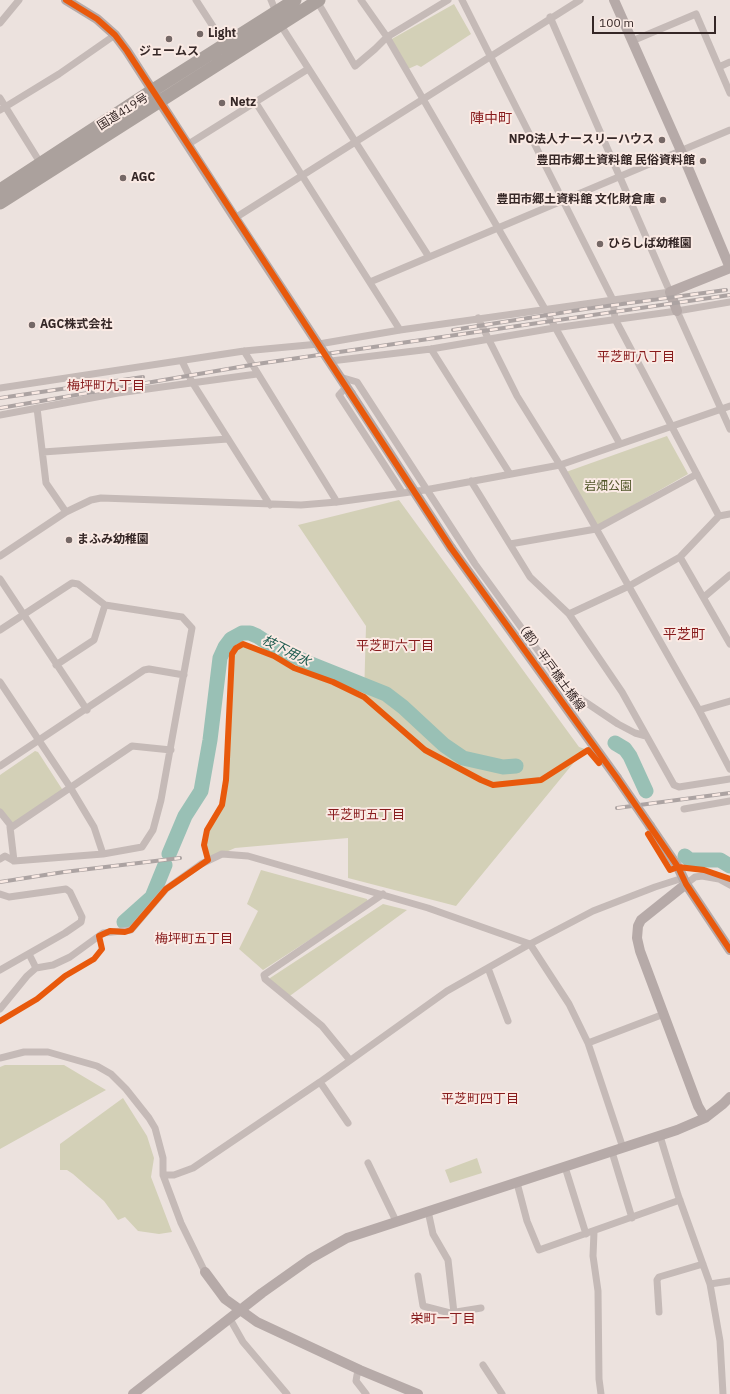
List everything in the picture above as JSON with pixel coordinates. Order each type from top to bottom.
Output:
[{"type":"highway","name":"国道419号","points":[[0,190],[153,90],[295,0]]},
{"type":"highway","name":"国道419号","points":[[0,204],[160,101],[276,12],[318,0]]},
{"type":"street","points":[[0,23],[19,0]]},
{"type":"street","name":"（都）平戸橋土橋線","points":[[66,0],[97,19],[115,35],[153,90],[187,145],[452,548],[617,778],[678,867],[685,881],[730,950]]},
{"type":"street","points":[[196,0],[225,45]]},
{"type":"street","points":[[318,0],[355,66],[375,49],[387,36],[448,0]]},
{"type":"street","points":[[361,0],[387,36],[545,309],[554,328],[620,444]]},
{"type":"street","points":[[462,0],[613,300],[615,319],[719,516]]},
{"type":"street","points":[[235,218],[580,0]]},
{"type":"street","points":[[0,388],[244,351],[319,344],[478,318],[670,292],[730,268],[681,151],[614,0]]},
{"type":"street","points":[[276,12],[308,69],[429,257]]},
{"type":"street","points":[[632,41],[696,14],[730,93]]},
{"type":"street","points":[[550,18],[730,429]]},
{"type":"street","points":[[3,108],[115,35]]},
{"type":"street","points":[[719,67],[730,62]]},
{"type":"street","points":[[187,145],[308,69]]},
{"type":"street","points":[[0,98],[3,108],[41,164]]},
{"type":"street","points":[[256,103],[400,330]]},
{"type":"street","points":[[370,282],[730,130]]},
{"type":"street","points":[[330,361],[431,349],[554,328],[678,311],[730,302]]},
{"type":"street","points":[[478,318],[518,396],[560,465],[629,586],[699,710],[730,769]]},
{"type":"street","points":[[431,349],[510,474]]},
{"type":"street","points":[[244,351],[337,502]]},
{"type":"street","points":[[182,361],[192,382],[270,505]]},
{"type":"street","points":[[0,415],[192,382],[257,374]]},
{"type":"street","points":[[340,376],[357,382],[425,490],[474,564],[566,689],[618,724],[635,733],[646,736]]},
{"type":"street","points":[[349,390],[339,395],[402,492]]},
{"type":"street","points":[[0,556],[82,502],[102,498],[301,505],[337,502],[425,490],[560,465],[730,406]]},
{"type":"street","points":[[37,408],[46,483],[66,512]]},
{"type":"street","points":[[43,452],[228,439]]},
{"type":"street","points":[[510,544],[596,529],[697,474]]},
{"type":"street","points":[[470,481],[530,576],[569,614],[622,692],[674,785],[679,787],[730,779]]},
{"type":"street","points":[[569,614],[629,586],[680,557],[719,516],[730,514]]},
{"type":"street","points":[[680,557],[730,644]]},
{"type":"street","points":[[704,597],[730,575]]},
{"type":"street","points":[[0,579],[87,710]]},
{"type":"street","points":[[0,630],[22,614],[72,583],[78,584],[105,605],[182,617],[192,628],[171,750],[153,830],[144,845],[142,847],[103,854],[14,861],[5,856],[0,859]]},
{"type":"street","points":[[56,664],[94,640],[97,636],[105,605]]},
{"type":"street","points":[[0,766],[87,710],[144,670],[149,669],[184,675]]},
{"type":"street","points":[[0,682],[70,786],[94,827],[103,854]]},
{"type":"street","points":[[699,710],[730,701]]},
{"type":"street","points":[[10,827],[132,746],[171,750]]},
{"type":"street","points":[[684,809],[730,801]]},
{"type":"street","points":[[0,812],[10,827],[14,861]]},
{"type":"street","points":[[0,1009],[13,996],[27,976],[36,968],[54,965],[70,957],[104,933],[132,930],[166,889],[201,864],[222,854],[248,856],[452,915],[530,944],[569,1004],[588,1043],[623,1148]]},
{"type":"street","points":[[163,1175],[174,1175],[193,1168],[320,1082],[349,1059],[447,991],[530,944],[593,911],[655,887],[685,881],[695,877],[702,876],[718,879],[730,885]]},
{"type":"street","points":[[685,881],[646,915],[638,926],[637,938],[640,951],[698,1106],[705,1118]]},
{"type":"street","points":[[0,894],[9,897],[66,889],[70,892],[82,917],[81,922],[0,970]]},
{"type":"street","points":[[349,1059],[322,1026],[265,979],[264,975],[383,894]]},
{"type":"street","points":[[29,954],[36,968]]},
{"type":"street","points":[[488,968],[508,1021]]},
{"type":"street","points":[[588,1043],[664,1014]]},
{"type":"street","points":[[0,1058],[24,1052],[48,1052],[97,1066],[111,1074],[139,1105],[154,1128],[163,1158],[163,1175],[181,1223],[205,1272],[224,1299],[257,1322],[360,1370],[418,1394]]},
{"type":"street","points":[[320,1082],[348,1123]]},
{"type":"street","points":[[133,1394],[230,1319],[326,1248],[347,1238],[396,1221],[660,1136],[705,1118],[723,1104],[730,1096]]},
{"type":"street","points":[[660,1136],[680,1200],[710,1284],[720,1341],[723,1394]]},
{"type":"street","points":[[612,1152],[632,1218]]},
{"type":"street","points":[[368,1163],[396,1221]]},
{"type":"street","points":[[565,1167],[590,1233],[598,1291],[598,1379],[601,1394]]},
{"type":"street","points":[[517,1183],[527,1222],[539,1250],[680,1200]]},
{"type":"street","points":[[428,1211],[433,1234],[448,1260],[454,1313]]},
{"type":"street","points":[[659,1312],[657,1280],[660,1277],[703,1264]]},
{"type":"street","points":[[418,1276],[423,1306],[450,1313],[481,1308]]},
{"type":"street","points":[[710,1284],[730,1281]]},
{"type":"street","points":[[230,1319],[243,1342],[287,1394]]},
{"type":"street","points":[[484,1365],[502,1394]]},
{"type":"street","points":[[360,1370],[356,1381],[366,1394]]},
{"type":"green space","points":[[454,4],[471,34],[421,67],[417,65],[408,69],[390,40]]},
{"type":"green space","name":"岩畑公園","points":[[667,436],[688,474],[597,526],[566,472]]},
{"type":"green space","points":[[399,500],[579,747],[585,749],[456,906],[348,878],[348,838],[235,848],[208,860],[204,845],[207,830],[222,805],[226,780],[230,667],[232,654],[236,648],[243,644],[251,646],[274,656],[294,668],[333,682],[364,697],[366,626],[298,525]]},
{"type":"green space","points":[[35,751],[38,752],[62,789],[61,792],[12,824],[0,811],[0,775]]},
{"type":"green space","points":[[261,870],[367,899],[368,902],[263,970],[239,949],[258,911],[247,904]]},
{"type":"green space","points":[[383,904],[407,910],[287,998],[268,983],[270,978]]},
{"type":"green space","points":[[5,1065],[64,1065],[106,1090],[0,1149],[0,1067]]},
{"type":"green space","points":[[123,1098],[147,1136],[154,1158],[151,1177],[172,1232],[159,1234],[138,1231],[125,1217],[118,1220],[104,1201],[73,1174],[67,1170],[60,1170],[60,1144]]},
{"type":"green space","points":[[477,1158],[482,1173],[450,1183],[445,1170]]},
{"type":"waterway","name":"枝下用水","points":[[169,854],[185,816],[201,791],[210,740],[220,658],[231,639],[242,633],[250,633],[274,647],[311,664],[386,694],[403,707],[444,745],[463,758],[503,767],[516,766]]},
{"type":"waterway","name":"枝下用水","points":[[615,743],[625,749],[630,756],[646,791]]},
{"type":"waterway","name":"枝下用水","points":[[685,856],[690,860],[720,860],[730,866]]},
{"type":"waterway","name":"枝下用水","points":[[124,922],[152,897],[165,865]]},
{"type":"railway","points":[[453,330],[585,309],[726,290]]},
{"type":"railway","points":[[0,408],[257,364],[730,295]]},
{"type":"railway","points":[[0,398],[143,377]]},
{"type":"railway","points":[[617,808],[730,793]]},
{"type":"railway","points":[[0,882],[64,872],[180,858]]},
{"type":"cycle path","points":[[66,0],[97,19],[115,35],[127,51],[451,548],[617,778],[678,867],[686,884],[730,950]]},
{"type":"cycle path","points":[[0,1021],[37,999],[65,976],[94,959],[102,949],[99,936],[110,931],[125,932],[131,930],[166,889],[208,860],[204,845],[207,830],[222,805],[226,780],[232,654],[236,648],[243,644],[274,656],[294,668],[333,682],[364,697],[425,750],[493,785],[541,780],[588,750],[599,763]]},
{"type":"cycle path","points":[[648,834],[670,870],[678,867],[704,870],[730,879]]},
{"type":"place","name":"Light","points":[[200,34]]},
{"type":"place","name":"ジェームス","points":[[169,39]]},
{"type":"place","name":"Netz","points":[[222,103]]},
{"type":"place","name":"NPO法人ナースリーハウス","points":[[662,140]]},
{"type":"place","name":"豊田市郷土資料館 民俗資料館","points":[[703,161]]},
{"type":"place","name":"AGC","points":[[123,178]]},
{"type":"place","name":"豊田市郷土資料館 文化財倉庫","points":[[663,200]]},
{"type":"place","name":"ひらしば幼稚園","points":[[600,244]]},
{"type":"place","name":"AGC株式会社","points":[[32,325]]},
{"type":"place","name":"まふみ幼稚園","points":[[69,540]]},
{"type":"district","name":"陣中町","points":[[491,119]]},
{"type":"district","name":"平芝町八丁目","points":[[636,357]]},
{"type":"district","name":"梅坪町九丁目","points":[[106,386]]},
{"type":"district","name":"平芝町","points":[[684,635]]},
{"type":"district","name":"平芝町六丁目","points":[[395,646]]},
{"type":"district","name":"平芝町五丁目","points":[[366,815]]},
{"type":"district","name":"梅坪町五丁目","points":[[194,939]]},
{"type":"district","name":"平芝町四丁目","points":[[480,1099]]},
{"type":"district","name":"栄町一丁目","points":[[443,1319]]}]
